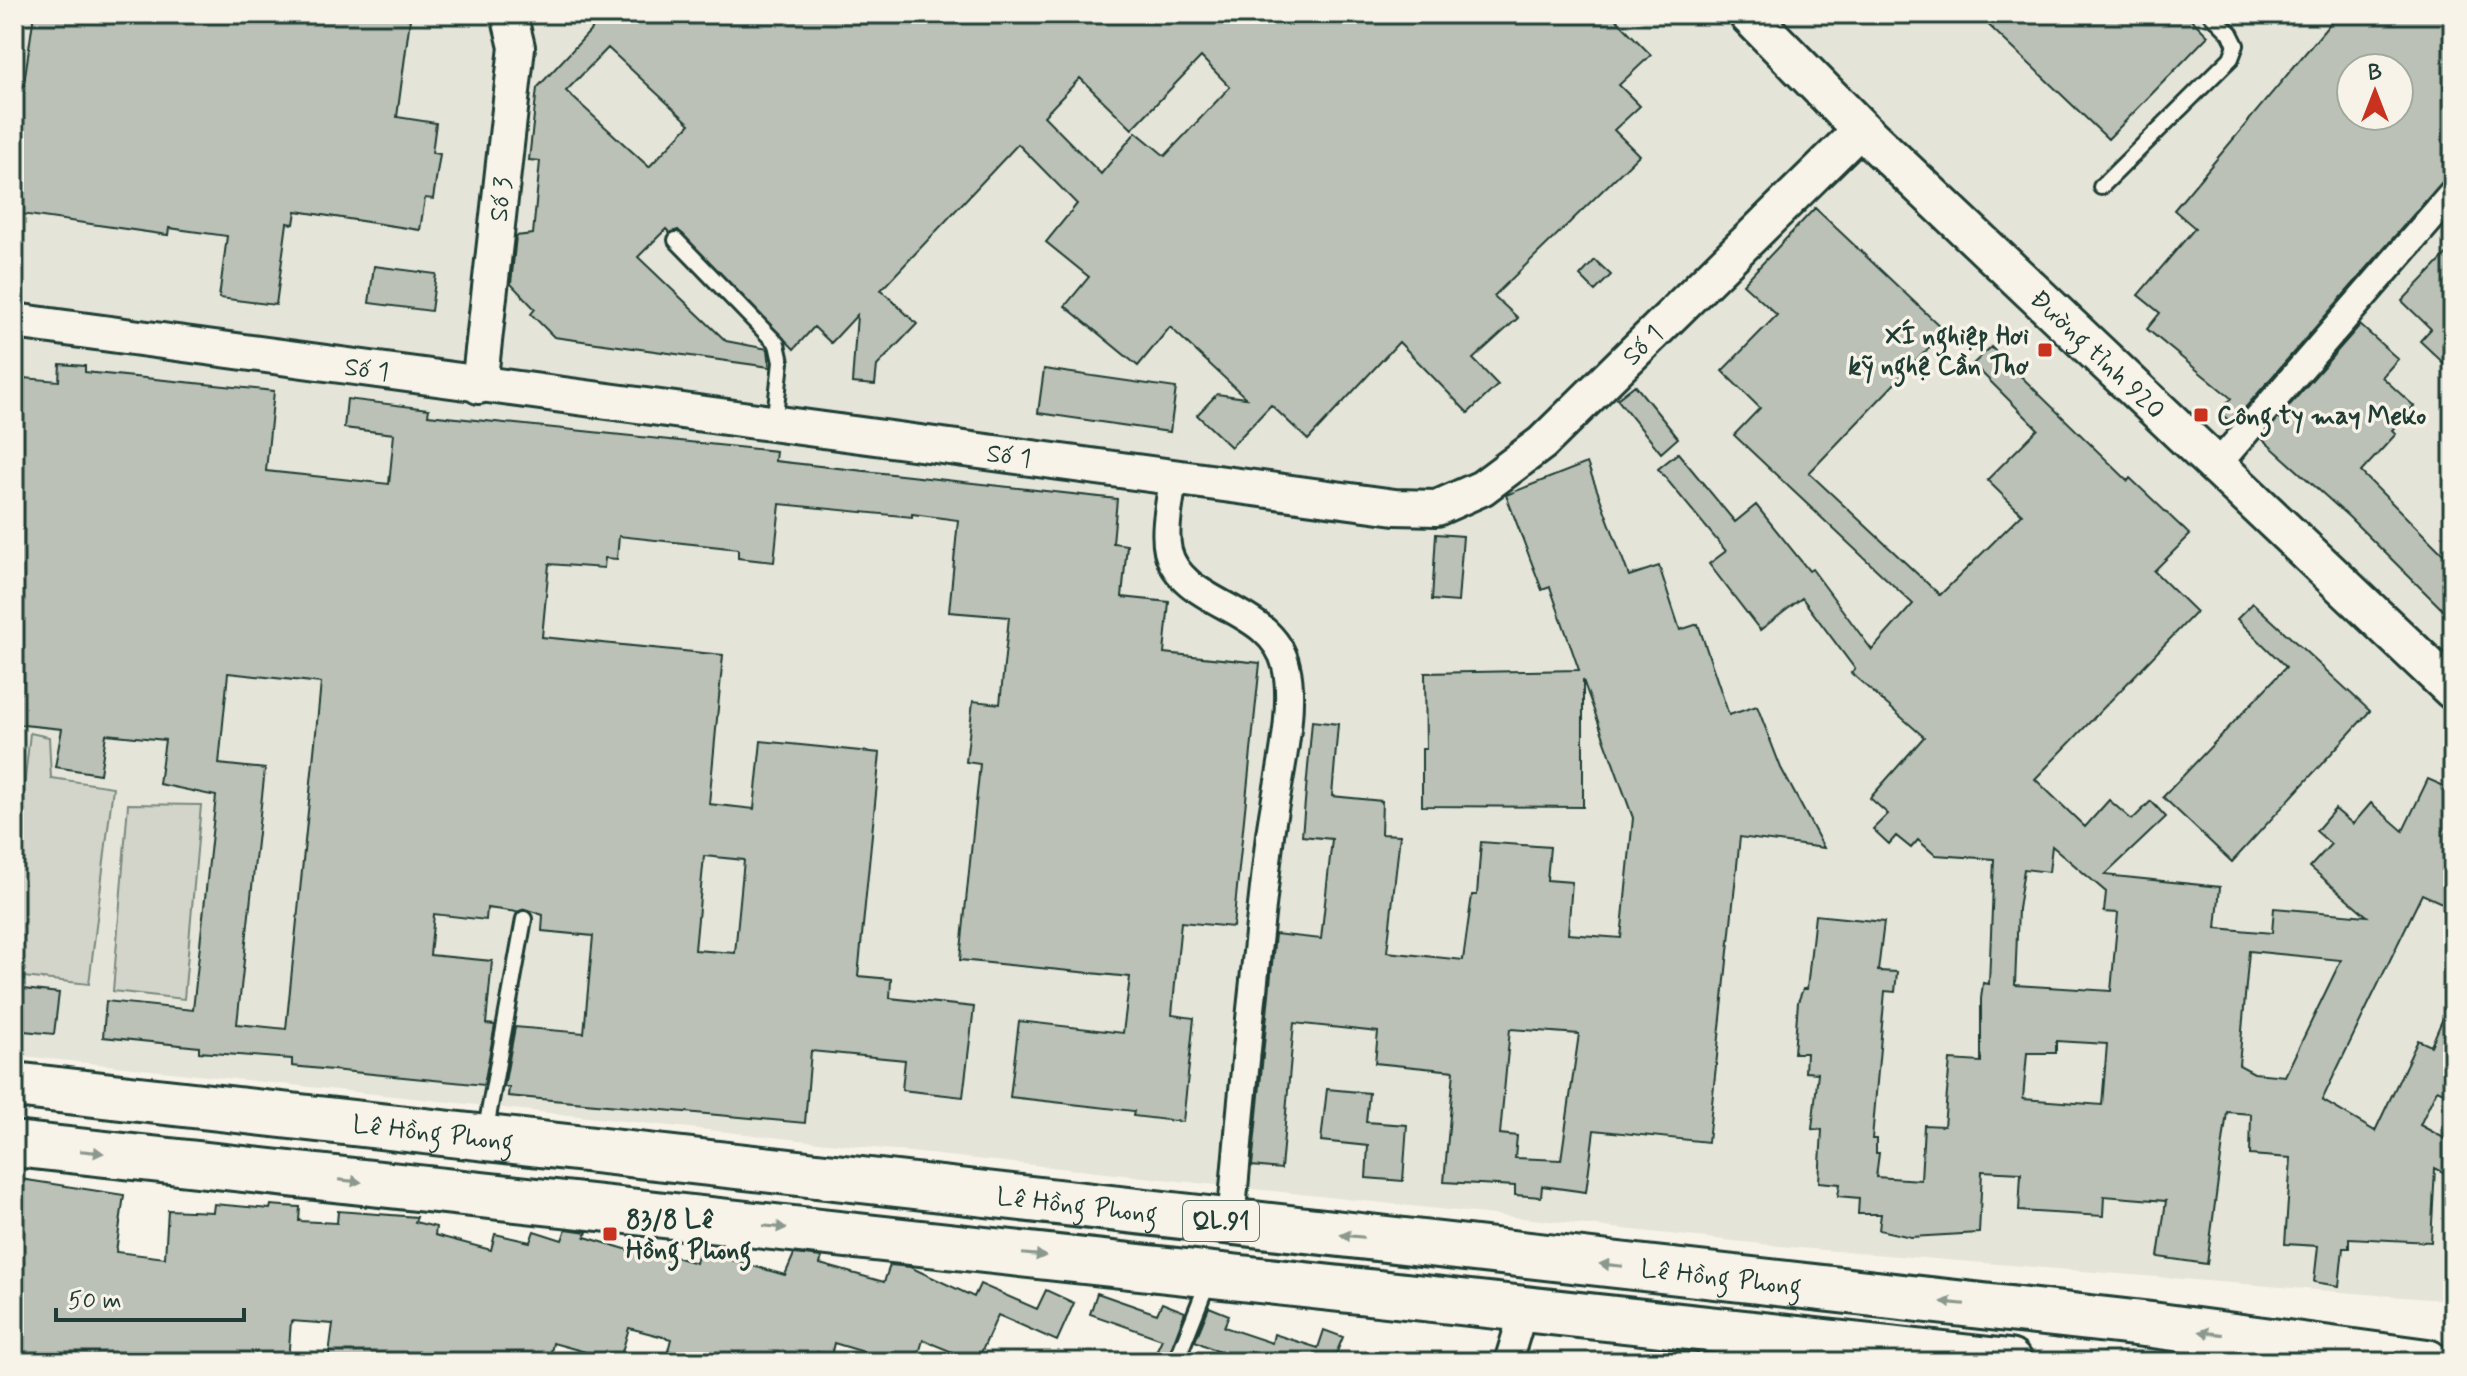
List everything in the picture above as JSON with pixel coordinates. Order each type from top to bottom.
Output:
[{"type":"highway","name":"Lê Hồng Phong","points":[[14,1085],[2152,1325],[2427,1362]]},
{"type":"highway","name":"Lê Hồng Phong","points":[[14,1144],[2009,1362]]},
{"type":"main road","name":"Đường tỉnh 920","points":[[1748,14],[1861,129],[2453,690]]},
{"type":"street","name":"Số 3","points":[[479,386],[517,47],[509,14]]},
{"type":"street","name":"Số 1","points":[[14,321],[1173,478],[1395,507],[1437,508],[1482,488],[1542,443],[1861,129]]},
{"type":"street","points":[[2217,465],[2453,193]]},
{"type":"street","points":[[1173,478],[1169,551],[1179,572],[1210,597],[1252,619],[1275,640],[1286,666],[1288,716],[1251,996],[1231,1222]]},
{"type":"street","points":[[1508,1362],[1524,1309]]},
{"type":"lane","points":[[2101,187],[2231,58],[2236,45],[2230,33],[2211,14]]},
{"type":"lane","points":[[676,240],[777,344],[781,362],[774,425]]},
{"type":"lane","points":[[484,1138],[524,919]]},
{"type":"lane","points":[[1176,1362],[1210,1274]]},
{"type":"shaded area","points":[[14,14],[2453,14],[2453,1301],[1799,1248],[14,1055]]},
{"type":"shaded area","points":[[30,733],[49,737],[51,778],[113,787],[89,984],[14,976],[14,879]]},
{"type":"shaded area","points":[[128,804],[201,805],[184,999],[113,991]]},
{"type":"building","points":[[34,14],[385,14],[410,19],[397,117],[436,123],[432,153],[440,154],[433,199],[425,198],[420,230],[296,211],[294,224],[287,223],[276,305],[219,298],[227,236],[169,228],[168,235],[14,213],[14,152]]},
{"type":"building","points":[[606,14],[1611,14],[1651,55],[1619,85],[1640,106],[1614,130],[1639,155],[1494,296],[1518,318],[1473,359],[1498,385],[1468,413],[1399,342],[1308,440],[1271,405],[1231,447],[1197,415],[1217,394],[1246,398],[1170,327],[1138,366],[1065,306],[1089,277],[1046,242],[1077,204],[1018,144],[881,290],[917,324],[877,366],[875,385],[852,383],[857,315],[831,343],[814,327],[794,349],[678,230],[670,233],[666,229],[638,257],[726,341],[768,349],[770,367],[554,337],[531,314],[535,309],[511,284],[516,236],[533,234],[540,161],[529,160],[537,88]],"holes":[[[608,48],[690,124],[649,167],[566,91]],[[1201,57],[1230,87],[1165,156],[1136,132],[1101,174],[1044,116],[1080,78],[1132,129]]]},
{"type":"building","points":[[1977,14],[2186,14],[2208,36],[2108,139]]},
{"type":"building","points":[[2338,14],[2453,14],[2453,177],[2441,183],[2232,423],[2219,412],[2231,398],[2147,329],[2160,313],[2138,295],[2195,228],[2174,210]]},
{"type":"building","points":[[1815,208],[1945,331],[1809,473],[1940,595],[2022,514],[1987,480],[2038,429],[1973,364],[1991,347],[2128,481],[2130,478],[2190,535],[2154,571],[2196,612],[2035,779],[2085,827],[2109,800],[2132,820],[2151,801],[2166,817],[2105,875],[2220,887],[2216,928],[2272,933],[2274,908],[2367,916],[2310,867],[2331,844],[2316,831],[2335,809],[2353,824],[2371,803],[2403,831],[2428,779],[2453,790],[2453,908],[2422,894],[2322,1100],[2375,1131],[2418,1040],[2431,1046],[2453,995],[2453,1096],[2437,1089],[2420,1125],[2453,1143],[2453,1177],[2435,1168],[2431,1242],[2349,1238],[2349,1248],[2343,1248],[2339,1286],[2314,1282],[2318,1246],[2285,1244],[2291,1158],[2250,1155],[2251,1114],[2227,1112],[2207,1264],[2158,1257],[2166,1201],[2104,1196],[2103,1216],[2019,1211],[2021,1173],[1982,1171],[1979,1233],[1911,1237],[1879,1230],[1881,1214],[1858,1214],[1859,1198],[1838,1196],[1840,1184],[1819,1182],[1822,1130],[1812,1129],[1818,1073],[1805,1072],[1806,1053],[1794,1053],[1798,1002],[1803,989],[1807,989],[1815,915],[1884,922],[1878,971],[1897,972],[1895,992],[1885,991],[1872,1139],[1876,1139],[1876,1153],[1879,1153],[1876,1177],[1921,1180],[1924,1125],[1944,1126],[1950,1060],[1981,1062],[1981,999],[1983,983],[1989,984],[1994,859],[1935,855],[1918,840],[1911,848],[1896,836],[1889,844],[1873,829],[1888,814],[1870,798],[1924,737],[1851,673],[1855,669],[1802,598],[1760,630],[1709,564],[1726,551],[1658,469],[1678,453],[1735,522],[1756,505],[1809,571],[1812,569],[1872,650],[1913,604],[1734,435],[1760,408],[1722,371],[1777,315],[1743,284]],"holes":[[[2052,846],[2106,892],[2104,912],[2118,913],[2111,991],[2015,985],[2018,909],[2024,869],[2049,872]],[[2249,951],[2341,960],[2285,1076],[2254,1073],[2239,1065]],[[2056,1041],[2107,1044],[2102,1105],[2023,1099],[2027,1053],[2056,1053]]]},
{"type":"building","points":[[2453,248],[2453,372],[2420,341],[2431,329],[2402,301]]},
{"type":"building","points":[[1595,260],[1611,275],[1595,291],[1580,276]]},
{"type":"building","points":[[374,266],[436,274],[431,311],[369,303]]},
{"type":"building","points":[[2360,325],[2398,359],[2382,377],[2414,406],[2392,430],[2396,434],[2361,472],[2453,564],[2453,620],[2349,517],[2261,438]]},
{"type":"building","points":[[60,364],[85,366],[85,372],[274,391],[266,471],[389,484],[394,434],[344,428],[347,399],[429,409],[428,415],[776,451],[775,461],[1117,499],[1113,543],[1127,545],[1122,597],[1169,602],[1164,653],[1260,663],[1233,927],[1181,922],[1172,1015],[1194,1018],[1183,1122],[1133,1116],[1134,1111],[1010,1097],[1019,1021],[1123,1033],[1130,977],[960,960],[980,764],[966,762],[973,701],[1000,704],[1009,617],[949,612],[958,520],[912,514],[912,517],[780,504],[774,562],[738,558],[738,549],[619,536],[617,559],[605,558],[604,568],[549,564],[542,637],[723,655],[709,804],[754,809],[761,741],[880,753],[858,976],[891,979],[890,998],[974,1007],[963,1097],[902,1090],[905,1060],[811,1051],[805,1123],[508,1096],[509,1087],[504,1087],[515,1027],[584,1033],[593,936],[542,931],[543,915],[525,909],[517,912],[487,908],[486,920],[434,914],[430,955],[492,961],[486,1024],[495,1025],[484,1085],[292,1066],[292,1059],[199,1052],[199,1047],[103,1037],[106,1001],[193,1010],[216,796],[159,784],[165,740],[106,734],[100,774],[55,767],[62,729],[14,724],[14,458],[17,459],[24,378],[59,381]],"holes":[[[228,673],[321,683],[286,1029],[237,1024],[265,769],[219,764]],[[704,856],[744,860],[735,953],[695,950]]]},
{"type":"building","points":[[1044,369],[1176,388],[1170,432],[1038,413]]},
{"type":"building","points":[[1635,385],[1678,438],[1661,453],[1617,399]]},
{"type":"building","points":[[1587,463],[1629,576],[1659,566],[1680,630],[1698,624],[1729,715],[1757,706],[1781,768],[1824,848],[1740,837],[1708,1142],[1594,1130],[1586,1192],[1542,1186],[1541,1197],[1515,1195],[1515,1186],[1444,1182],[1454,1071],[1375,1063],[1378,1032],[1294,1023],[1281,1169],[1252,1166],[1275,934],[1321,939],[1332,839],[1302,836],[1312,721],[1338,724],[1332,796],[1382,801],[1381,834],[1400,835],[1387,952],[1463,960],[1472,895],[1477,895],[1481,842],[1550,847],[1547,880],[1572,882],[1568,934],[1621,938],[1633,818],[1583,680],[1583,807],[1422,806],[1422,749],[1426,749],[1425,673],[1579,670],[1550,587],[1542,590],[1506,495]],"holes":[[[1510,1029],[1579,1034],[1561,1160],[1515,1158],[1517,1136],[1500,1134]]]},
{"type":"building","points":[[1436,534],[1463,536],[1458,602],[1432,600]]},
{"type":"building","points":[[2253,603],[2370,711],[2232,862],[2163,797],[2286,667],[2237,619]]},
{"type":"building","points":[[14,988],[59,993],[54,1034],[14,1030]]},
{"type":"building","points":[[1327,1089],[1369,1093],[1366,1122],[1407,1125],[1403,1181],[1366,1178],[1368,1146],[1321,1141]]},
{"type":"building","points":[[14,1178],[124,1195],[116,1252],[165,1258],[168,1210],[213,1212],[214,1204],[270,1209],[271,1205],[300,1207],[299,1221],[337,1223],[338,1211],[417,1217],[415,1222],[436,1227],[435,1235],[491,1250],[495,1234],[530,1242],[534,1231],[562,1240],[566,1229],[587,1232],[585,1237],[632,1251],[633,1245],[696,1263],[699,1251],[785,1275],[794,1254],[822,1257],[820,1264],[884,1282],[890,1265],[910,1267],[974,1297],[980,1284],[1037,1309],[1046,1290],[1074,1303],[1057,1341],[998,1315],[977,1362],[923,1340],[917,1360],[907,1357],[906,1362],[872,1362],[874,1355],[834,1343],[831,1356],[817,1352],[814,1362],[673,1362],[676,1353],[668,1351],[671,1339],[629,1328],[619,1362],[598,1362],[600,1356],[553,1343],[549,1362],[328,1362],[333,1324],[291,1321],[288,1362],[14,1362]]},
{"type":"building","points":[[1097,1293],[1157,1314],[1162,1303],[1185,1312],[1166,1362],[1151,1362],[1162,1339],[1090,1314]]},
{"type":"building","points":[[1209,1307],[1229,1315],[1224,1327],[1272,1343],[1274,1334],[1318,1348],[1324,1330],[1343,1337],[1336,1354],[1348,1358],[1347,1362],[1266,1362],[1249,1356],[1247,1362],[1226,1362],[1228,1356],[1195,1341]]},
{"type":"building","points":[[1661,1349],[1698,1353],[1696,1362],[1657,1362]]},
{"type":"place","name":"XÍ nghiệp Hơi kỹ nghệ Cần Thơ","points":[[2045,350]]},
{"type":"place","name":"Công ty may Meko","points":[[2201,415]]},
{"type":"place","name":"83/8 Lê Hồng Phong","points":[[610,1234]]}]
